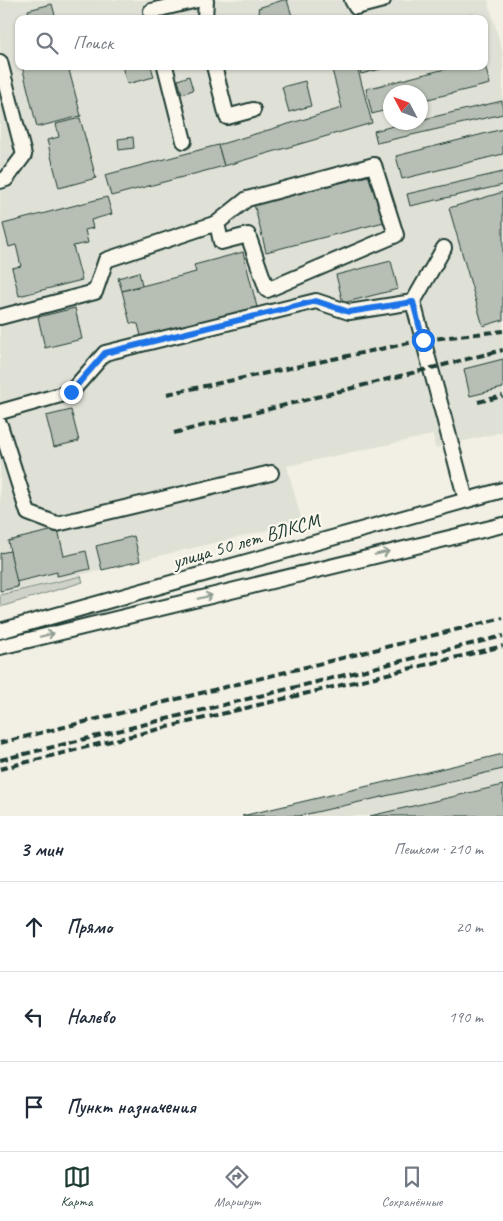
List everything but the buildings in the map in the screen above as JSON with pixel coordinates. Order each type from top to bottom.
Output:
[{"type":"street","points":[[152,15],[151,11],[197,0]]},
{"type":"street","points":[[205,15],[206,0]]},
{"type":"street","points":[[352,0],[356,7],[383,0]]},
{"type":"street","points":[[0,62],[24,154],[6,179],[0,181]]},
{"type":"street","points":[[166,70],[184,142]]},
{"type":"street","points":[[215,70],[227,117],[253,110]]},
{"type":"street","points":[[0,317],[95,292],[106,260],[217,223],[247,199],[374,165],[396,235],[267,290],[248,235],[221,242],[217,223]]},
{"type":"street","points":[[444,248],[413,302],[466,500]]},
{"type":"street","points":[[0,412],[71,392],[105,353],[316,301],[349,312],[413,302]]},
{"type":"street","points":[[0,425],[28,513],[58,524],[271,473]]},
{"type":"street","name":"улица 50 лет ВЛКСМ","points":[[0,631],[503,490]]},
{"type":"street","points":[[0,647],[503,525]]},
{"type":"shaded area","points":[[0,0],[488,0],[503,54],[503,432],[435,448],[433,435],[287,466],[302,522],[0,594]]},
{"type":"shaded area","points":[[81,576],[83,582],[0,607],[0,595]]},
{"type":"shaded area","points":[[503,754],[503,816],[242,816]]},
{"type":"railway","points":[[167,394],[423,340],[503,331]]},
{"type":"railway","points":[[174,433],[503,350]]},
{"type":"railway","points":[[478,402],[503,396]]},
{"type":"railway","points":[[0,743],[503,618]]},
{"type":"railway","points":[[0,760],[503,636]]},
{"type":"railway","points":[[0,769],[503,646]]},
{"type":"route","points":[[71,392],[105,353],[316,301],[349,312],[413,302],[423,340]]}]
